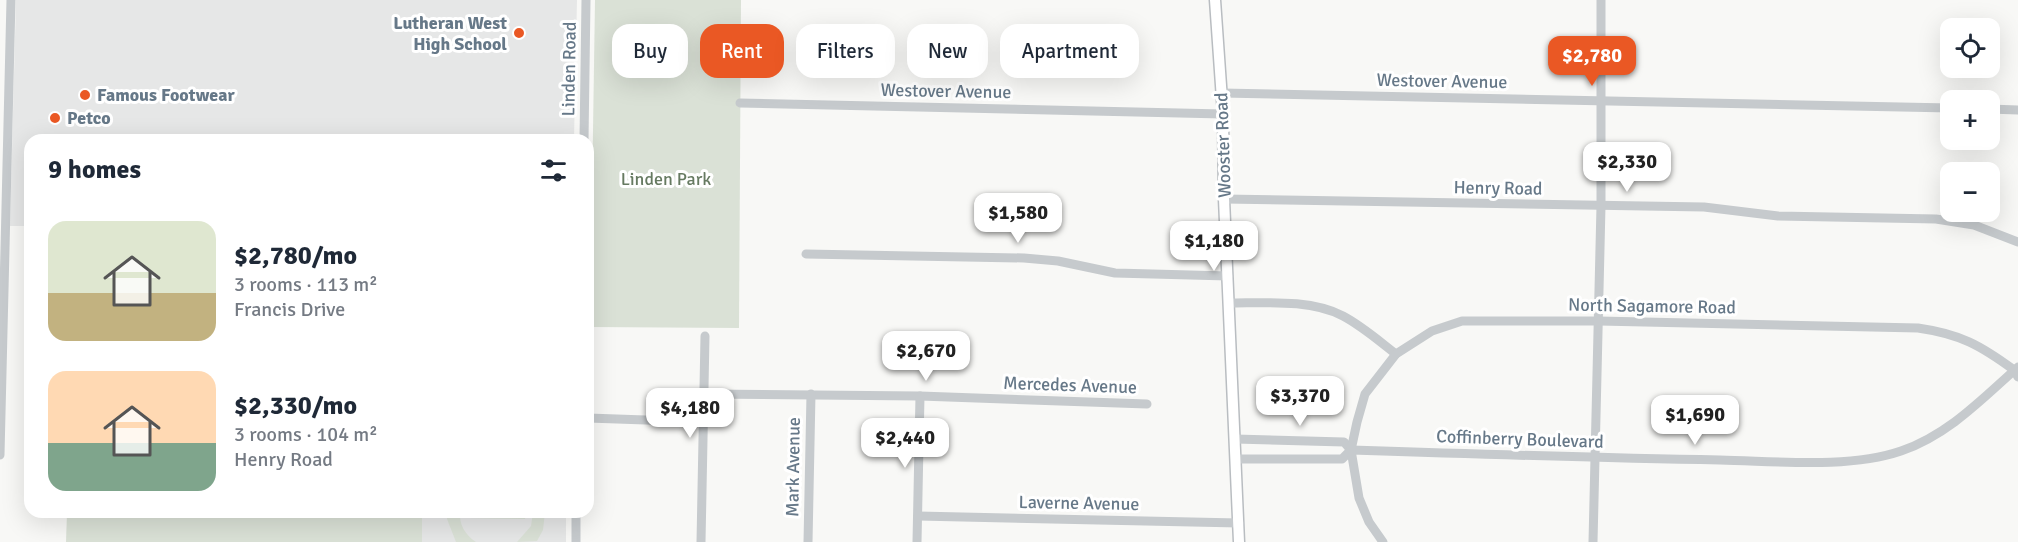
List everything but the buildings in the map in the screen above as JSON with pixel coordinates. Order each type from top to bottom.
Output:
[{"type":"main road","name":"Wooster Road","points":[[1215,0],[1223,114],[1224,199],[1239,542]]},
{"type":"street","points":[[0,455],[3,215],[11,0]]},
{"type":"street","name":"Linden Road","points":[[584,134],[586,0]]},
{"type":"street","points":[[1593,542],[1601,206],[1601,0]]},
{"type":"street","name":"Westover Avenue","points":[[1222,93],[1940,108]]},
{"type":"street","name":"Westover Avenue","points":[[740,103],[1223,114]]},
{"type":"street","points":[[2000,109],[2018,110]]},
{"type":"street","name":"Henry Road","points":[[1224,199],[1704,207],[1779,216],[1936,219],[1974,225],[2018,242]]},
{"type":"street","points":[[806,254],[1024,258],[1058,261],[1115,273],[1228,276]]},
{"type":"street","points":[[1229,303],[1319,308],[1341,315],[1396,354]]},
{"type":"street","name":"North Sagamore Road","points":[[1351,450],[1365,394],[1396,354],[1432,332],[1462,321],[1599,321],[1918,328],[1944,332],[1969,340],[2017,371]]},
{"type":"street","points":[[701,542],[705,336]]},
{"type":"street","name":"Coffinberry Boulevard","points":[[1236,459],[1342,459],[1351,450],[1595,458],[1856,462],[1900,451],[1935,436],[1968,413],[2017,371]]},
{"type":"street","name":"Mercedes Avenue","points":[[705,394],[920,396],[1147,404]]},
{"type":"street","name":"Mark Avenue","points":[[808,542],[811,394]]},
{"type":"street","points":[[917,542],[920,396]]},
{"type":"street","points":[[594,418],[704,422]]},
{"type":"street","name":"Coffinberry Boulevard","points":[[1234,440],[1344,442],[1351,450]]},
{"type":"street","points":[[1351,450],[1359,498],[1369,522],[1383,542]]},
{"type":"street","name":"Laverne Avenue","points":[[918,516],[1239,523]]},
{"type":"street","points":[[576,518],[576,542]]},
{"type":"shaded area","points":[[16,0],[577,0],[574,134],[24,134],[24,226],[10,226]]},
{"type":"shaded area","points":[[422,518],[566,518],[566,542],[422,542]]},
{"type":"green space","name":"Linden Park","points":[[595,0],[741,0],[741,24],[700,24],[700,78],[741,78],[739,328],[594,327]]},
{"type":"green space","points":[[67,518],[422,518],[422,542],[66,542]]},
{"type":"green space","points":[[461,518],[464,529],[476,542],[456,542],[447,519]]},
{"type":"green space","points":[[468,518],[525,518],[525,519]]},
{"type":"green space","points":[[532,518],[544,518],[543,530],[537,541],[517,542],[531,526]]},
{"type":"place","name":"Lutheran West High School","points":[[519,33]]},
{"type":"place","name":"Famous Footwear","points":[[85,95]]},
{"type":"place","name":"Petco","points":[[55,118]]}]
